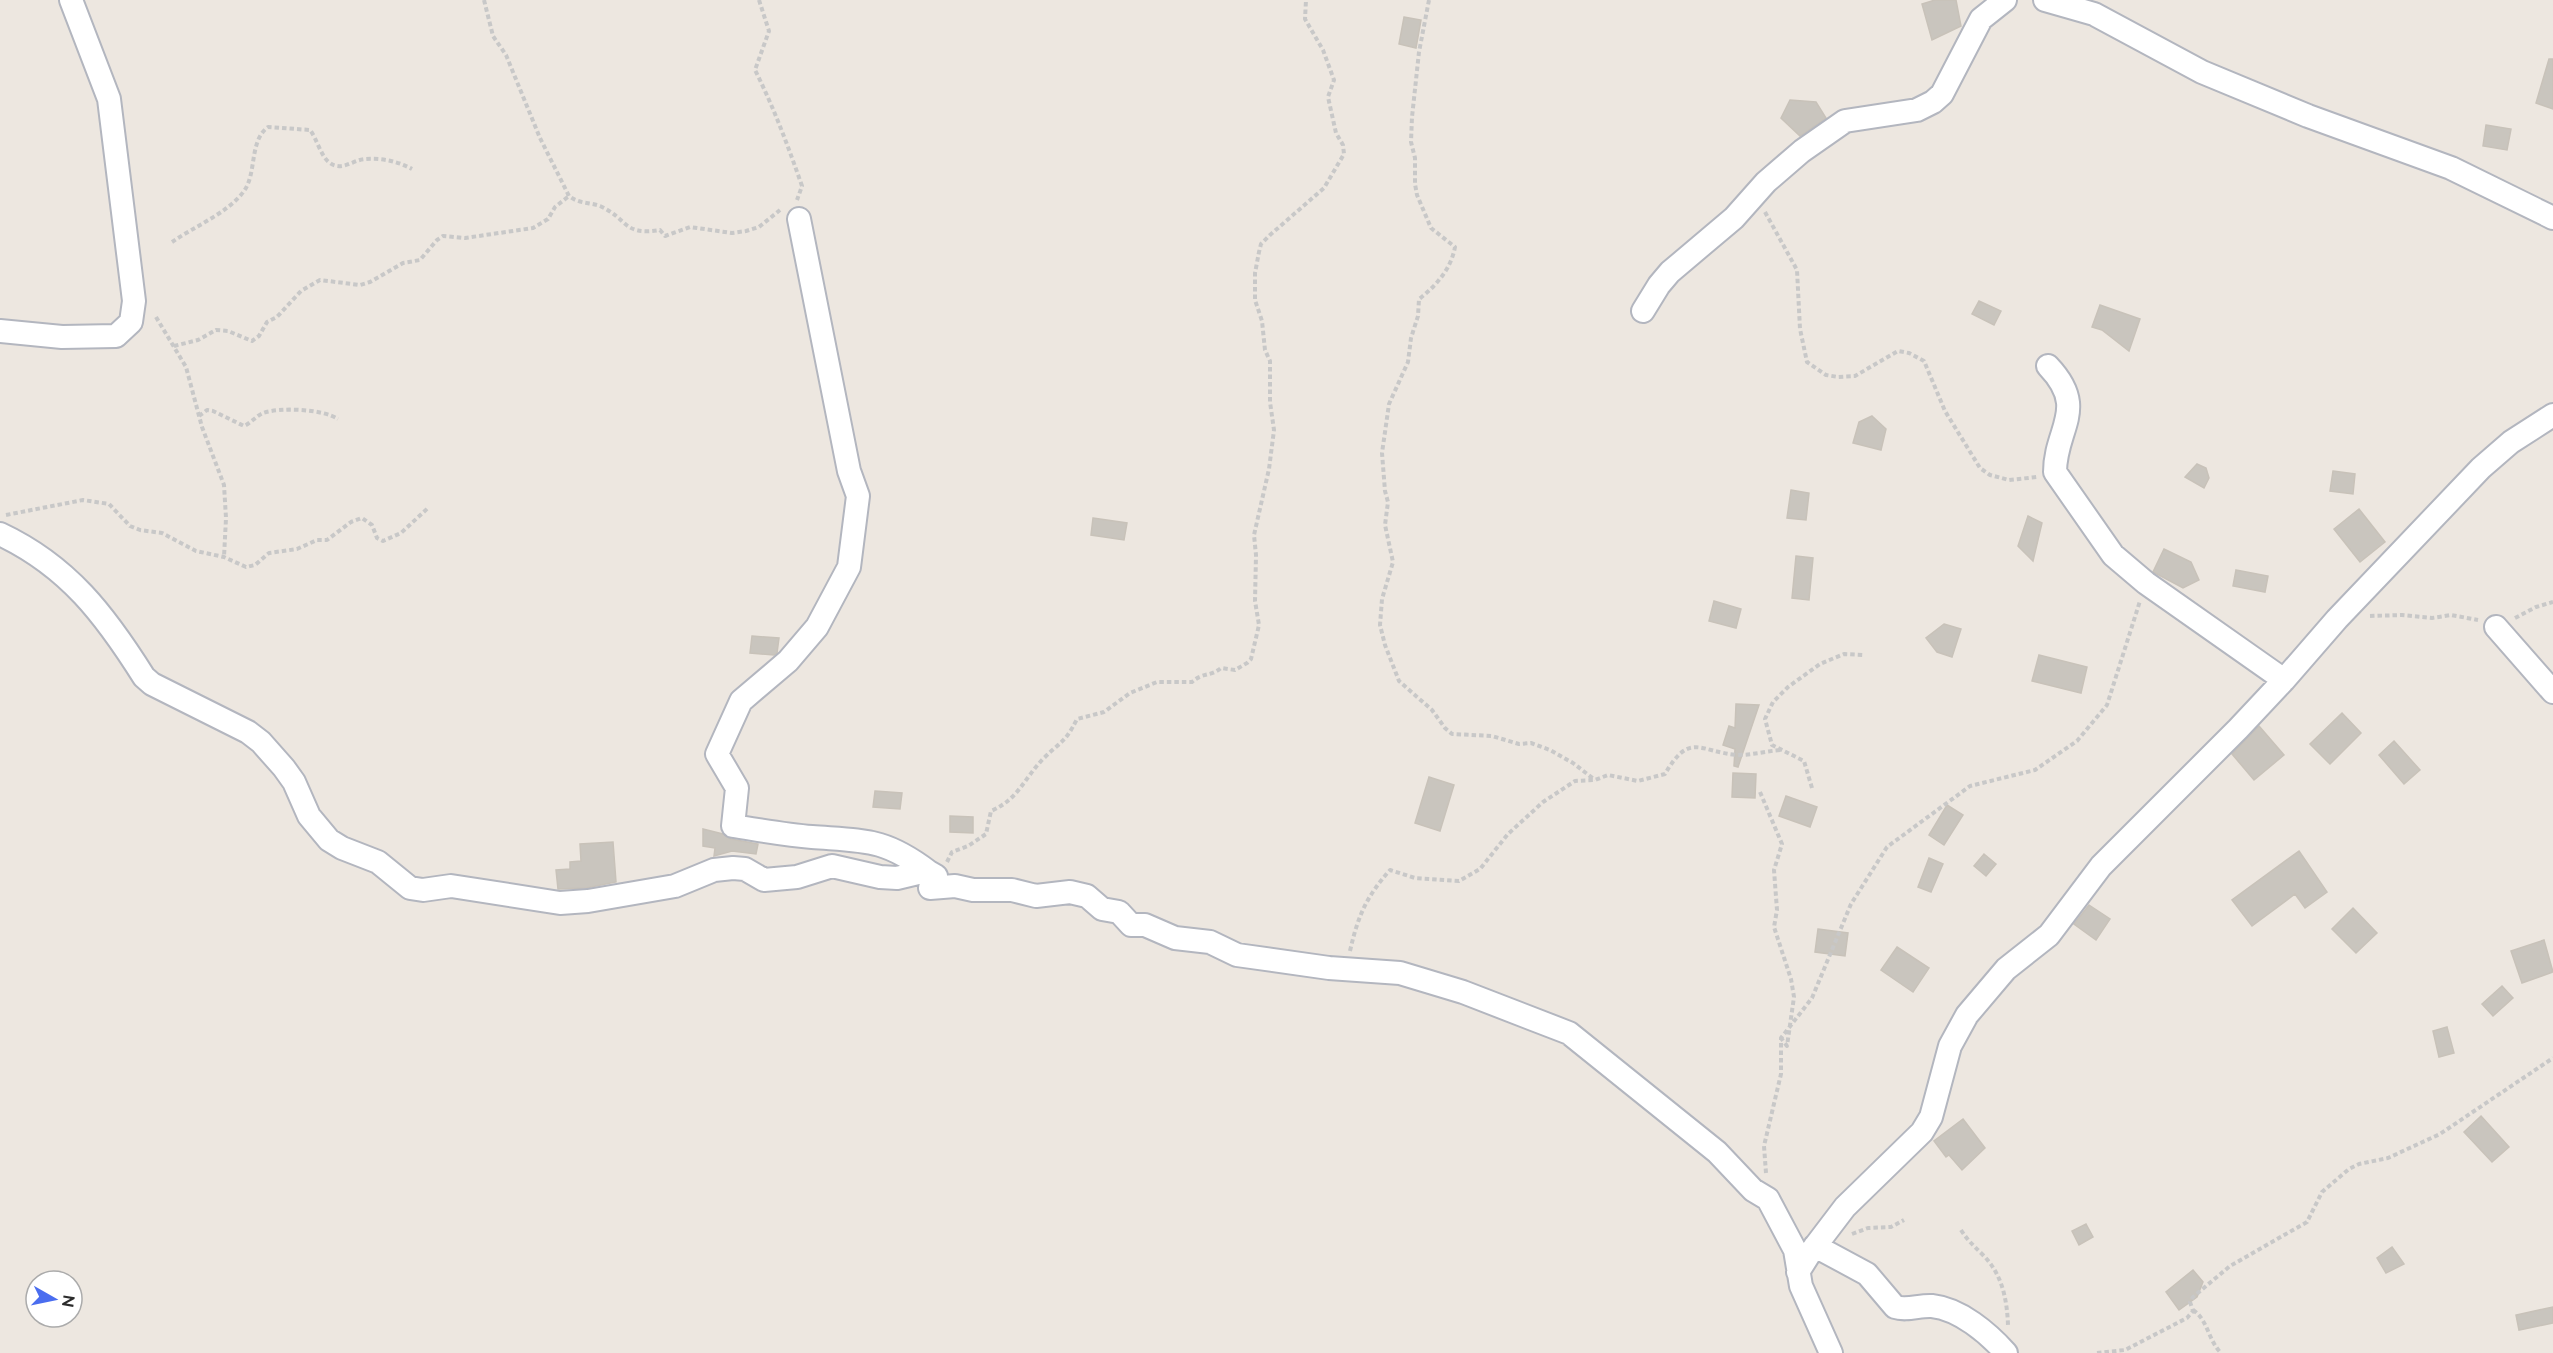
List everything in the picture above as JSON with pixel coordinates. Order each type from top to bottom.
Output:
[{"type":"street","points":[[0,331],[62,337],[116,336],[131,322],[134,301],[109,99],[71,0]]},
{"type":"street","points":[[1643,311],[1670,273],[1734,218],[1756,192],[1802,151],[1845,121],[1917,110],[1933,102],[1942,94],[1981,19],[2005,0]]},
{"type":"street","points":[[2045,0],[2094,14],[2202,72],[2308,116],[2451,168],[2553,218]]},
{"type":"street","points":[[793,209],[849,471],[858,496],[849,567],[817,627],[788,661],[741,701],[717,754],[737,788],[733,826],[811,837],[863,839],[908,856],[930,880]]},
{"type":"street","points":[[2048,366],[2065,387],[2069,414],[2055,462],[2055,472],[2113,555],[2146,583],[2284,680]]},
{"type":"street","points":[[1798,1272],[1845,1207],[1922,1132],[1931,1117],[1950,1046],[1967,1015],[2006,969],[2049,935],[2101,866],[2284,680],[2337,619],[2481,468],[2511,442],[2553,415]]},
{"type":"street","points":[[0,534],[30,549],[68,577],[108,621],[144,677],[152,684],[248,732],[261,742],[284,768],[297,789],[309,816],[329,840],[342,848],[378,862],[410,888],[423,890],[451,886],[560,903],[597,900],[675,886],[714,870],[745,869],[764,880],[797,877],[832,866],[890,878],[930,880],[973,890],[1012,890],[1036,896],[1070,892],[1087,896],[1102,909],[1119,912],[1131,925],[1145,925],[1175,938],[1210,942],[1237,955],[1346,969],[1400,973],[1463,992],[1569,1033],[1717,1152],[1754,1190],[1768,1199],[1795,1250],[1801,1286],[1831,1353]]},
{"type":"street","points":[[2496,627],[2553,692]]},
{"type":"street","points":[[1820,1239],[1867,1274],[1895,1307],[1930,1305],[1950,1309],[2006,1353]]},
{"type":"path","points":[[484,0],[493,36],[506,55],[540,138],[569,196],[577,202],[598,205],[641,233],[660,230],[665,236],[690,227],[732,233],[746,231],[759,227],[774,213],[793,209],[799,200],[802,186],[782,134],[778,116],[755,70],[769,31],[759,0]]},
{"type":"path","points":[[930,880],[952,852],[968,846],[987,834],[991,811],[1011,800],[1043,759],[1065,742],[1077,720],[1104,712],[1130,693],[1157,682],[1192,682],[1199,675],[1215,674],[1221,668],[1235,670],[1251,659],[1259,625],[1255,601],[1254,535],[1269,469],[1274,430],[1270,402],[1270,361],[1265,350],[1262,321],[1255,300],[1255,273],[1261,244],[1324,188],[1344,154],[1336,133],[1328,97],[1334,80],[1323,50],[1305,19],[1306,0]]},
{"type":"path","points":[[1429,0],[1419,52],[1412,117],[1411,142],[1415,158],[1415,184],[1417,195],[1431,228],[1455,247],[1450,262],[1437,284],[1419,299],[1408,362],[1389,404],[1382,453],[1388,502],[1385,525],[1393,562],[1382,599],[1380,625],[1399,681],[1432,710],[1452,734],[1486,735],[1520,744],[1532,743],[1574,763],[1595,780]]},
{"type":"path","points":[[172,242],[207,219],[227,210],[244,192],[249,182],[259,137],[268,127],[310,130],[328,162],[335,165],[344,166],[362,159],[374,159],[392,161],[412,169]]},
{"type":"path","points":[[1756,192],[1797,270],[1800,330],[1807,362],[1827,375],[1855,376],[1899,351],[1909,353],[1924,361],[1945,411],[1980,468],[1990,475],[2009,480],[2023,480],[2055,472]]},
{"type":"path","points":[[174,346],[198,340],[216,330],[228,331],[252,341],[267,322],[277,317],[301,291],[320,280],[360,285],[370,282],[403,263],[420,260],[443,236],[465,238],[533,228],[548,219],[555,207],[569,196]]},
{"type":"path","points":[[156,316],[186,367],[199,416],[224,485],[226,518],[224,557]]},
{"type":"path","points":[[199,416],[207,411],[213,411],[244,426],[260,414],[276,410],[322,414],[338,419]]},
{"type":"path","points":[[0,519],[9,513],[83,500],[109,504],[130,526],[162,533],[196,551],[224,557],[246,567],[255,565],[269,553],[297,549],[317,540],[327,540],[351,522],[362,518],[372,525],[377,538],[383,541],[401,532],[428,508]]},
{"type":"path","points":[[1768,1199],[1764,1146],[1781,1074],[1781,1038],[1812,998],[1851,904],[1887,847],[1970,786],[2035,770],[2078,741],[2107,705],[2146,583]]},
{"type":"path","points":[[2337,619],[2373,615],[2432,618],[2451,615],[2496,627],[2536,607],[2553,602]]},
{"type":"path","points":[[1812,788],[1804,761],[1772,744],[1765,719],[1773,702],[1788,687],[1831,658],[1844,654],[1863,655]]},
{"type":"path","points":[[1346,969],[1356,922],[1370,894],[1390,870],[1415,878],[1459,881],[1480,869],[1508,834],[1543,802],[1575,781],[1595,780],[1608,775],[1638,781],[1665,774],[1683,750],[1691,747],[1702,746],[1739,755],[1781,750]]},
{"type":"path","points":[[1760,792],[1782,844],[1774,870],[1777,910],[1774,927],[1791,979],[1794,998],[1787,1046],[1781,1038]]},
{"type":"path","points":[[2221,1353],[2203,1318],[2193,1310],[2190,1302],[2193,1297],[2230,1266],[2307,1222],[2322,1192],[2335,1178],[2360,1164],[2388,1158],[2440,1134],[2553,1058]]},
{"type":"path","points":[[1820,1239],[1847,1235],[1868,1228],[1891,1227],[1905,1220]]},
{"type":"path","points":[[1961,1230],[1971,1246],[1983,1255],[1999,1276],[2007,1309],[2008,1327]]},
{"type":"path","points":[[2097,1353],[2125,1350],[2187,1318],[2193,1310]]},
{"type":"building","points":[[1935,0],[1956,0],[1961,26],[1932,40],[1922,4]]},
{"type":"building","points":[[1404,17],[1421,20],[1416,48],[1399,44]]},
{"type":"building","points":[[2549,59],[2553,59],[2553,109],[2536,103]]},
{"type":"building","points":[[1790,100],[1816,102],[1826,118],[1800,136],[1781,118]]},
{"type":"building","points":[[2486,125],[2511,129],[2507,150],[2483,146]]},
{"type":"building","points":[[1979,301],[2001,311],[1994,325],[1972,314]]},
{"type":"building","points":[[2100,305],[2140,319],[2129,351],[2102,330],[2092,327]]},
{"type":"building","points":[[1872,416],[1886,429],[1881,450],[1853,443],[1859,422]]},
{"type":"building","points":[[2197,464],[2206,468],[2209,478],[2204,488],[2185,477]]},
{"type":"building","points":[[2333,471],[2355,474],[2353,494],[2330,491]]},
{"type":"building","points":[[1791,490],[1809,493],[1806,520],[1787,518]]},
{"type":"building","points":[[2359,509],[2385,542],[2360,562],[2334,529]]},
{"type":"building","points":[[2028,516],[2042,523],[2033,561],[2018,546]]},
{"type":"building","points":[[1093,518],[1127,523],[1124,540],[1091,535]]},
{"type":"building","points":[[2164,549],[2191,562],[2199,580],[2183,588],[2153,572]]},
{"type":"building","points":[[1796,556],[1813,558],[1809,600],[1792,598]]},
{"type":"building","points":[[2236,570],[2268,576],[2265,592],[2233,586]]},
{"type":"building","points":[[1714,601],[1741,609],[1736,628],[1709,621]]},
{"type":"building","points":[[1944,624],[1961,629],[1952,657],[1937,652],[1926,638]]},
{"type":"building","points":[[752,636],[779,638],[777,653],[774,655],[750,653]]},
{"type":"building","points":[[2039,655],[2087,667],[2081,693],[2032,681]]},
{"type":"building","points":[[1736,704],[1759,705],[1738,767],[1734,766],[1735,749],[1723,745],[1729,726],[1735,728]]},
{"type":"building","points":[[2342,713],[2361,733],[2330,764],[2310,744]]},
{"type":"building","points":[[2259,726],[2284,755],[2254,780],[2232,754]]},
{"type":"building","points":[[2394,741],[2420,770],[2404,784],[2379,755]]},
{"type":"building","points":[[1733,773],[1756,774],[1755,798],[1732,797]]},
{"type":"building","points":[[1429,777],[1454,785],[1440,831],[1415,823]]},
{"type":"building","points":[[875,791],[902,793],[900,809],[873,807]]},
{"type":"building","points":[[1786,796],[1817,807],[1810,827],[1779,816]]},
{"type":"building","points":[[1947,805],[1963,815],[1944,845],[1929,835]]},
{"type":"building","points":[[950,816],[973,817],[973,833],[950,832]]},
{"type":"building","points":[[703,829],[723,834],[731,839],[758,844],[756,854],[732,851],[714,856],[715,848],[703,846]]},
{"type":"building","points":[[613,842],[616,882],[586,888],[558,889],[556,870],[570,869],[570,862],[581,861],[580,844]]},
{"type":"building","points":[[2299,851],[2327,892],[2305,908],[2295,894],[2252,926],[2232,900]]},
{"type":"building","points":[[1984,854],[1996,864],[1986,876],[1974,866]]},
{"type":"building","points":[[1929,858],[1943,864],[1931,892],[1918,887]]},
{"type":"building","points":[[2089,905],[2110,919],[2096,940],[2074,924]]},
{"type":"building","points":[[2353,908],[2377,933],[2356,953],[2332,929]]},
{"type":"building","points":[[1818,929],[1848,933],[1845,956],[1815,952]]},
{"type":"building","points":[[2544,940],[2553,972],[2522,983],[2511,951]]},
{"type":"building","points":[[1897,947],[1929,968],[1913,992],[1881,970]]},
{"type":"building","points":[[2502,986],[2513,998],[2493,1016],[2482,1004]]},
{"type":"building","points":[[2447,1027],[2454,1053],[2439,1057],[2433,1031]]},
{"type":"building","points":[[2481,1116],[2509,1147],[2492,1162],[2464,1132]]},
{"type":"building","points":[[1963,1119],[1985,1148],[1962,1170],[1949,1155],[1946,1157],[1934,1141]]},
{"type":"building","points":[[2086,1224],[2093,1237],[2079,1245],[2072,1231]]},
{"type":"building","points":[[2392,1247],[2404,1264],[2386,1273],[2377,1258]]},
{"type":"building","points":[[2193,1270],[2203,1282],[2197,1297],[2179,1310],[2166,1292]]},
{"type":"building","points":[[2553,1307],[2553,1323],[2519,1330],[2516,1315]]}]
